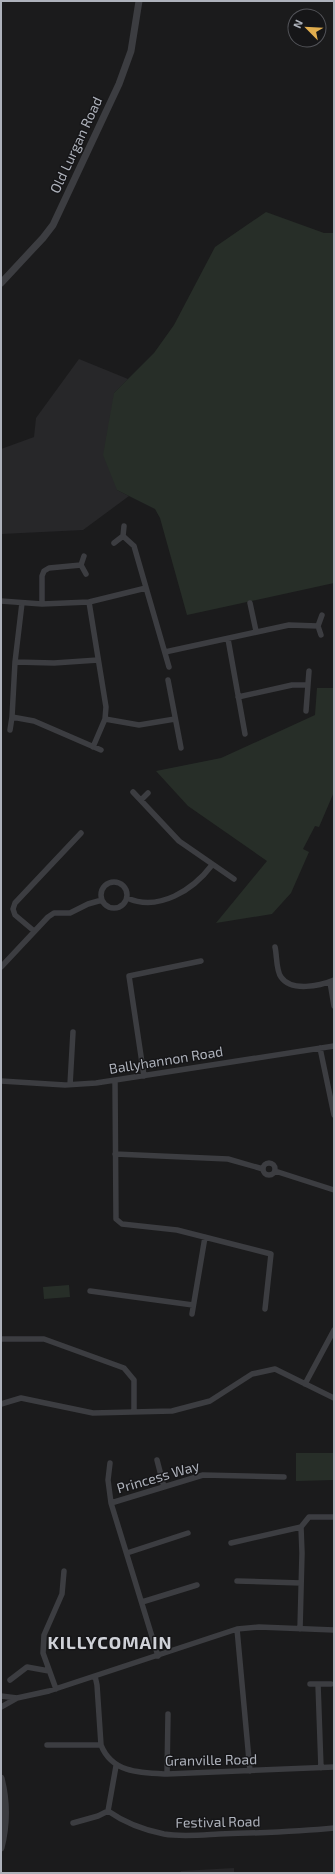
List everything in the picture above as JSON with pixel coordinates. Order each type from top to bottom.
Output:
[{"type":"street","name":"Old Lurgan Road","points":[[1,283],[43,238],[53,225],[119,84],[131,51],[139,1]]},
{"type":"street","points":[[114,544],[123,536],[124,526]]},
{"type":"street","points":[[123,536],[134,546],[169,667]]},
{"type":"street","points":[[84,556],[81,566],[86,574]]},
{"type":"street","points":[[42,604],[42,576],[44,571],[55,568],[81,566]]},
{"type":"street","points":[[1,601],[42,604],[89,602],[146,588]]},
{"type":"street","points":[[89,602],[106,707],[105,719],[93,747]]},
{"type":"street","points":[[10,730],[15,662],[22,603]]},
{"type":"street","points":[[250,603],[256,632]]},
{"type":"street","points":[[321,634],[318,626],[322,615]]},
{"type":"street","points":[[165,652],[296,624],[318,626]]},
{"type":"street","points":[[228,639],[245,734]]},
{"type":"street","points":[[15,662],[54,663],[98,660]]},
{"type":"street","points":[[306,711],[309,671]]},
{"type":"street","points":[[168,680],[181,748]]},
{"type":"street","points":[[238,697],[292,685],[308,685]]},
{"type":"street","points":[[12,717],[34,720],[101,750]]},
{"type":"street","points":[[105,719],[139,725],[175,719]]},
{"type":"street","points":[[133,792],[179,841],[234,879]]},
{"type":"street","points":[[140,800],[148,793]]},
{"type":"street","points":[[34,931],[16,915],[13,909],[15,903],[81,833]]},
{"type":"street","points":[[127,898],[137,902],[162,900],[178,896],[195,884],[212,865]]},
{"type":"street","points":[[116,882],[124,886],[127,898],[123,905],[115,908],[107,906],[102,900],[102,891],[104,887],[116,882]]},
{"type":"street","points":[[1,967],[34,931],[54,913],[70,914],[88,904],[102,900]]},
{"type":"street","points":[[276,947],[280,977],[289,985],[302,986],[332,981],[334,1006]]},
{"type":"street","points":[[144,1076],[129,976],[201,961]]},
{"type":"street","points":[[70,1085],[73,1032]]},
{"type":"street","name":"Ballyhannon Road","points":[[1,1081],[70,1085],[115,1081],[334,1046]]},
{"type":"street","points":[[320,1048],[334,1115]]},
{"type":"street","points":[[115,1081],[116,1219],[122,1224],[177,1230],[271,1254],[265,1309]]},
{"type":"street","points":[[115,1154],[228,1159],[263,1169],[264,1173],[268,1175],[272,1174],[274,1171]]},
{"type":"street","points":[[263,1169],[266,1164],[271,1163],[274,1165],[274,1171]]},
{"type":"street","points":[[274,1171],[334,1190]]},
{"type":"street","points":[[192,1314],[205,1237]]},
{"type":"street","points":[[90,1291],[193,1305]]},
{"type":"street","points":[[305,1384],[334,1330]]},
{"type":"street","points":[[1,1339],[44,1339],[124,1368],[134,1380],[134,1411]]},
{"type":"street","points":[[1,1404],[21,1398],[93,1413],[172,1411],[210,1401],[252,1374],[275,1369],[334,1398]]},
{"type":"street","points":[[158,1460],[164,1487]]},
{"type":"street","points":[[110,1463],[108,1480],[111,1503],[158,1656]]},
{"type":"street","name":"Princess Way","points":[[111,1503],[203,1476],[284,1476]]},
{"type":"street","points":[[231,1543],[301,1527],[309,1517],[334,1517]]},
{"type":"street","points":[[300,1629],[301,1527]]},
{"type":"street","points":[[127,1553],[188,1533]]},
{"type":"street","points":[[56,1689],[43,1653],[44,1635],[62,1594],[64,1571]]},
{"type":"street","points":[[237,1582],[301,1583]]},
{"type":"street","points":[[142,1602],[197,1585]]},
{"type":"street","points":[[1,1707],[17,1698],[56,1689],[237,1630],[254,1627],[334,1630]]},
{"type":"street","points":[[237,1630],[250,1771]]},
{"type":"street","points":[[10,1680],[27,1667],[49,1671]]},
{"type":"street","points":[[73,1823],[98,1816],[108,1811],[116,1766],[104,1753],[101,1745],[97,1685],[95,1676]]},
{"type":"street","points":[[310,1684],[331,1684]]},
{"type":"street","points":[[318,1684],[321,1768]]},
{"type":"street","points":[[1,1696],[17,1698]]},
{"type":"street","points":[[167,1774],[168,1714]]},
{"type":"street","points":[[47,1745],[101,1745]]},
{"type":"street","name":"Granville Road","points":[[116,1766],[147,1773],[167,1774],[334,1767]]},
{"type":"street","points":[[1,1778],[4,1837],[1,1848]]},
{"type":"street","name":"Festival Road","points":[[108,1811],[117,1818],[138,1827],[165,1834],[284,1833],[334,1828]]},
{"type":"shaded area","points":[[266,212],[324,233],[334,233],[334,583],[187,615],[160,518],[155,509],[117,490],[103,455],[114,393],[154,353],[174,325],[215,247]]},
{"type":"shaded area","points":[[79,359],[128,379],[114,393],[117,490],[129,496],[83,530],[1,534],[1,449],[34,437],[36,418]]},
{"type":"shaded area","points":[[317,688],[334,688],[334,792],[319,827],[315,826],[303,849],[309,852],[291,893],[272,914],[216,923],[267,861],[188,806],[156,771],[221,758],[315,715]]},
{"type":"shaded area","points":[[69,1285],[70,1297],[44,1299],[43,1287]]},
{"type":"shaded area","points":[[296,1453],[334,1453],[334,1480],[296,1481]]},
{"type":"shaded area","points":[[234,1868],[234,1873],[180,1873],[181,1871]]},
{"type":"district","name":"KILLYCOMAIN","points":[[110,1643]]}]
